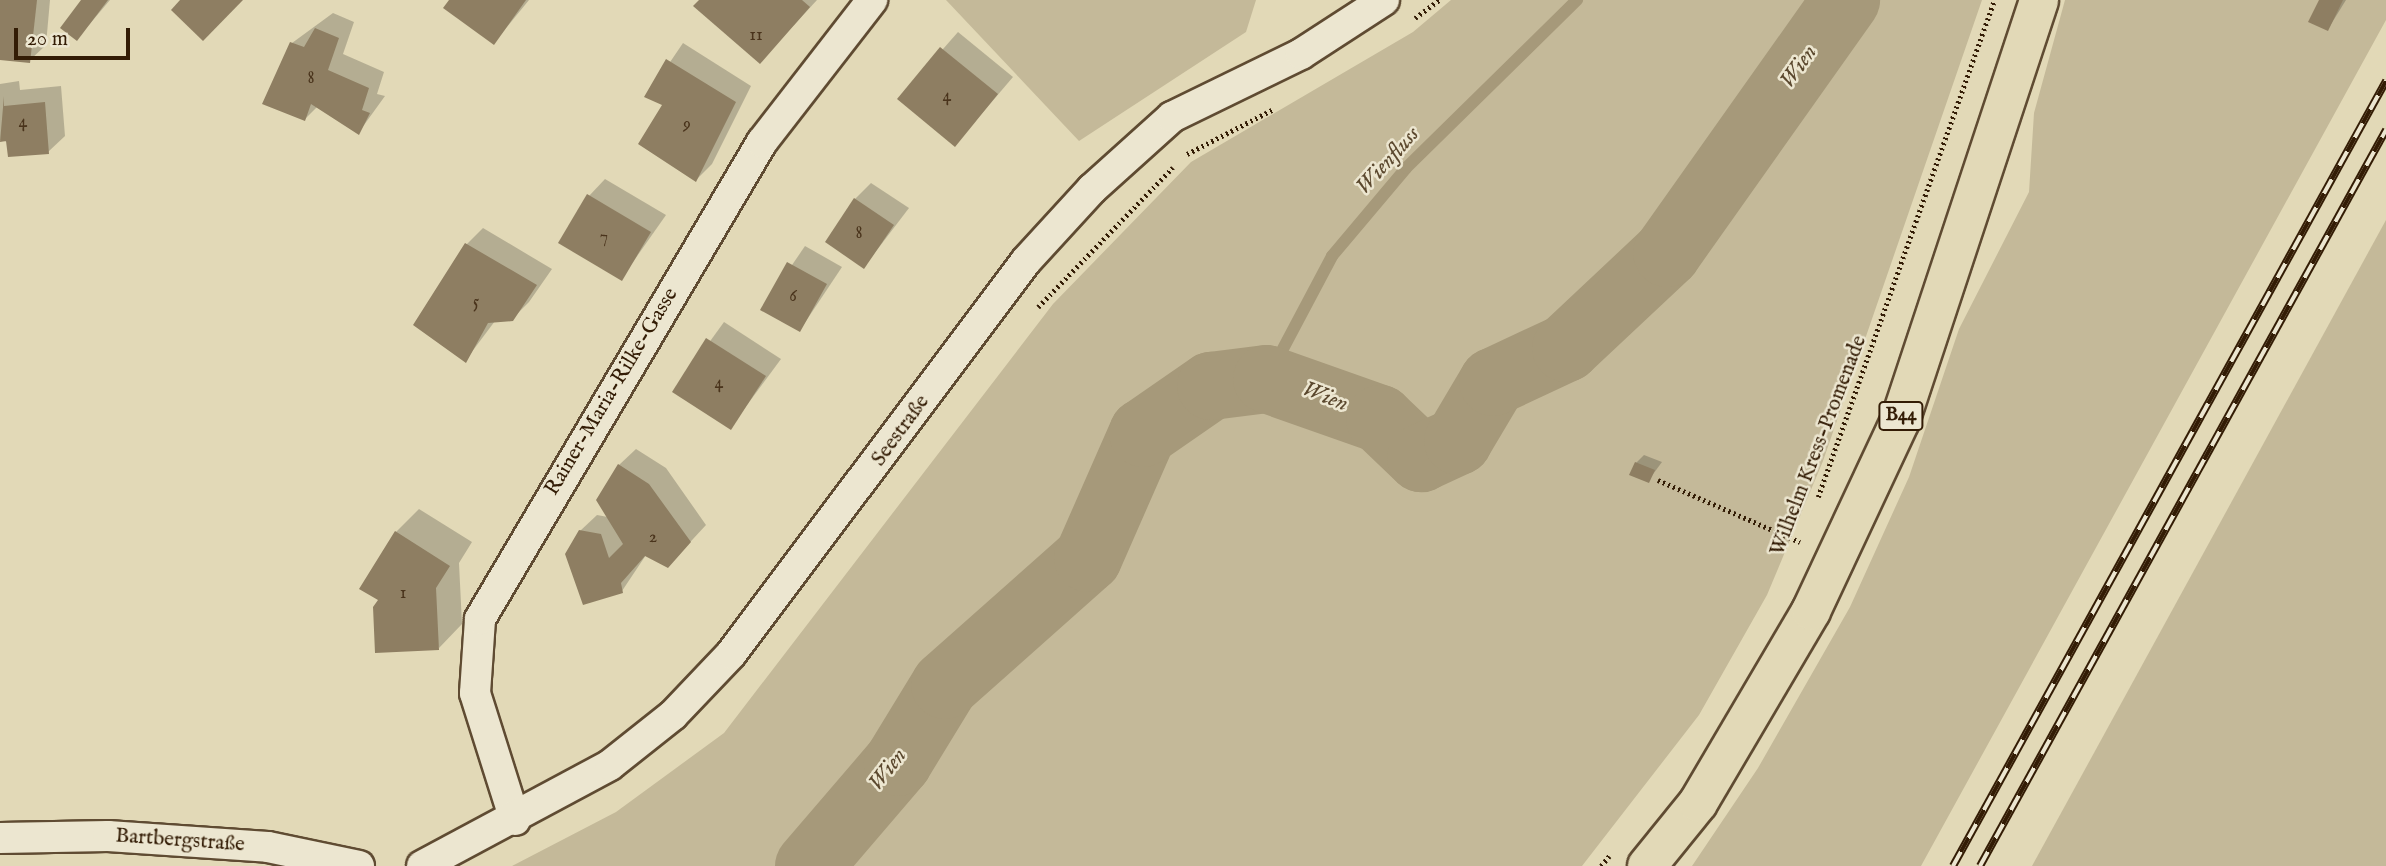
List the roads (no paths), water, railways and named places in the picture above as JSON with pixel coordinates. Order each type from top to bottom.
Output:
[{"type":"main road","name":"B44","points":[[1633,855],[1698,803],[1811,611],[1900,421],[2039,0]]},
{"type":"street","name":"Rainer-Maria-Rilke-Gasse","points":[[515,820],[475,693],[480,619],[762,142],[872,0]]},
{"type":"street","name":"Seestraße","points":[[422,866],[515,820],[610,765],[673,715],[731,654],[1026,261],[1092,189],[1172,117],[1301,54],[1384,0]]},
{"type":"street","name":"Bartbergstraße","points":[[0,838],[108,836],[268,847],[359,866]]},
{"type":"waterway","name":"Wienfluss","points":[[1267,379],[1332,256],[1406,168],[1577,0]]},
{"type":"waterway","name":"Wien","points":[[809,866],[898,762],[945,685],[1088,558],[1143,433],[1211,386],[1267,379],[1380,419],[1421,458],[1458,441],[1493,382],[1566,348],[1667,253],[1846,0]]},
{"type":"railway","points":[[1953,866],[2386,81]]},
{"type":"railway","points":[[1980,866],[2386,130]]}]
